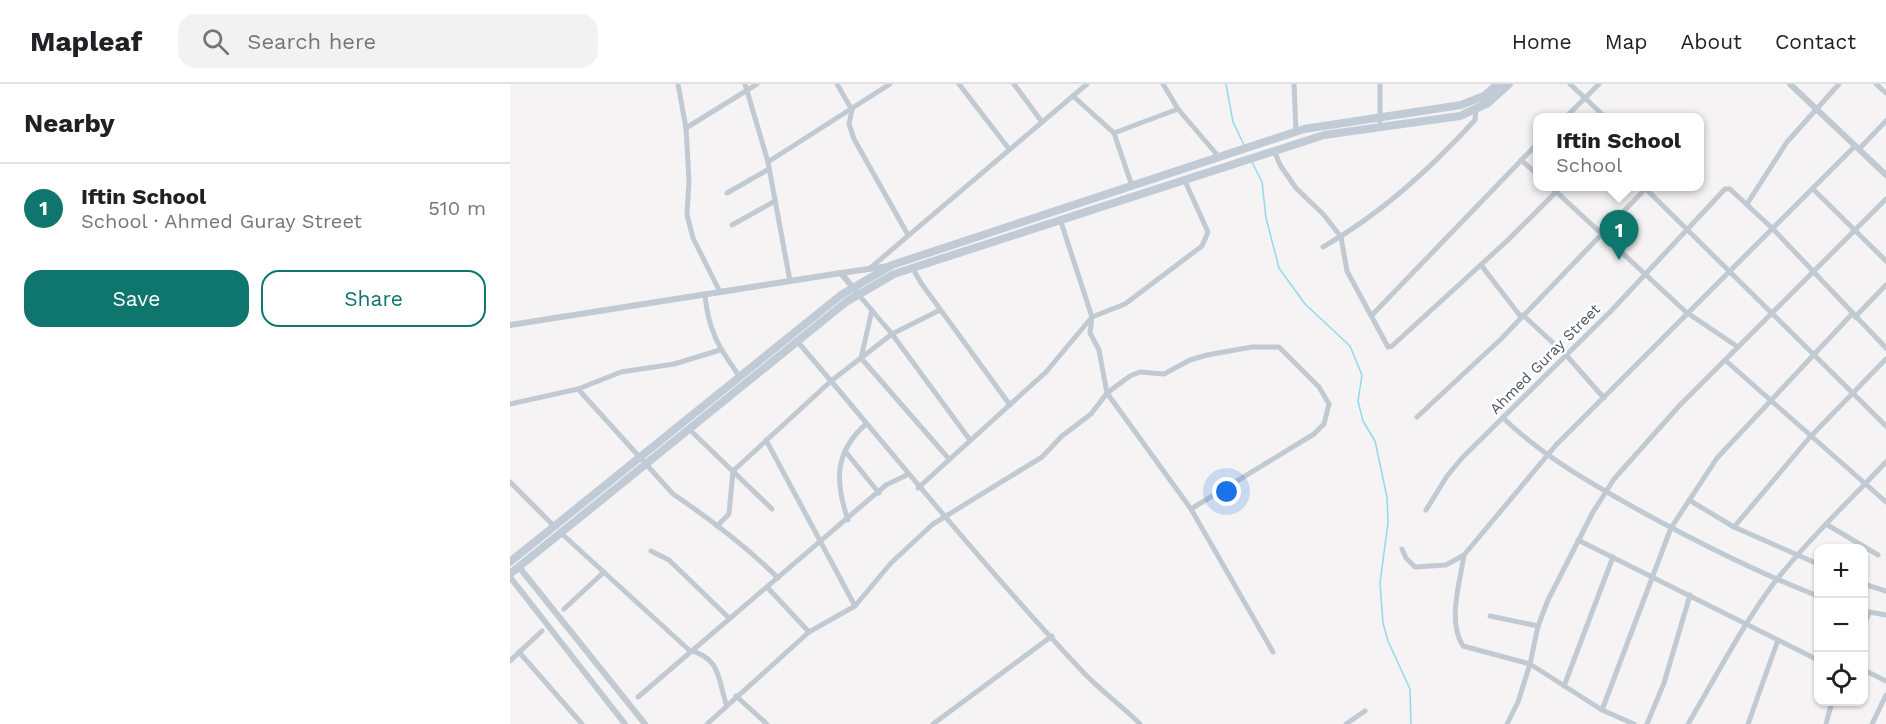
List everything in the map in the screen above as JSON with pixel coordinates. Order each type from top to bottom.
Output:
[{"type":"main road","points":[[510,575],[557,530],[643,461],[740,377],[852,287],[892,265],[1296,132],[1325,124],[1461,105],[1484,96],[1498,84]]},
{"type":"main road","points":[[643,461],[689,429],[858,294],[894,274],[1323,135],[1446,119],[1476,110],[1509,84]]},
{"type":"main road","points":[[519,567],[511,559],[557,530]]},
{"type":"street","points":[[678,84],[686,128],[689,181],[687,215],[693,238],[720,292]]},
{"type":"street","points":[[745,84],[768,162],[790,281]]},
{"type":"street","points":[[686,128],[757,84]]},
{"type":"street","points":[[837,84],[852,110],[849,124],[855,139],[908,235]]},
{"type":"street","points":[[768,162],[890,84]]},
{"type":"street","points":[[958,84],[1009,149]]},
{"type":"street","points":[[1014,84],[1042,122]]},
{"type":"street","points":[[869,269],[1087,84]]},
{"type":"street","points":[[1163,84],[1178,109],[1221,156]]},
{"type":"street","points":[[1294,84],[1296,132]]},
{"type":"street","points":[[1380,84],[1380,127]]},
{"type":"street","points":[[1570,84],[1601,113]]},
{"type":"street","points":[[1570,113],[1599,84]]},
{"type":"street","points":[[1790,84],[1886,175]]},
{"type":"street","points":[[1839,84],[1774,159],[1747,204],[1886,348]]},
{"type":"street","points":[[1876,84],[1886,93]]},
{"type":"street","points":[[1073,96],[1114,133],[1132,186]]},
{"type":"street","points":[[1114,133],[1178,109]]},
{"type":"street","points":[[1323,247],[1400,195],[1428,171],[1475,120],[1476,110]]},
{"type":"street","points":[[1402,549],[1406,558],[1415,567],[1446,565],[1464,555],[1547,456],[1686,312],[1886,121]]},
{"type":"street","points":[[1373,314],[1533,148]]},
{"type":"street","points":[[1271,151],[1296,188],[1324,215],[1341,237],[1347,271],[1359,295],[1373,314],[1385,344],[1392,346],[1481,265],[1556,192],[1686,312],[1738,347]]},
{"type":"street","points":[[1521,160],[1533,171]]},
{"type":"street","points":[[727,193],[769,169]]},
{"type":"street","points":[[918,488],[1046,372],[1092,317],[1125,304],[1206,240],[1208,232],[1184,179]]},
{"type":"street","name":"Ahmed Guray Street","points":[[1425,510],[1447,476],[1567,356],[1725,189],[1730,189],[1747,204]]},
{"type":"street","points":[[1814,189],[1886,261]]},
{"type":"street","points":[[1417,417],[1522,316],[1644,191]]},
{"type":"street","points":[[1650,191],[1886,426]]},
{"type":"street","points":[[1507,724],[1518,702],[1530,664],[1538,626],[1548,600],[1605,491],[1644,443],[1886,199]]},
{"type":"street","points":[[732,225],[775,201]]},
{"type":"street","points":[[1060,219],[1092,317],[1090,333],[1099,350],[1107,393],[1191,509],[1273,652]]},
{"type":"street","points":[[910,259],[913,268],[940,310],[1010,405]]},
{"type":"street","points":[[510,325],[892,265]]},
{"type":"street","points":[[1481,265],[1522,316],[1567,356],[1604,398]]},
{"type":"street","points":[[841,273],[892,334],[970,440]]},
{"type":"street","points":[[1602,710],[1671,528],[1717,458],[1769,400],[1886,285]]},
{"type":"street","points":[[705,295],[707,321],[720,350],[740,377]]},
{"type":"street","points":[[861,358],[872,310]]},
{"type":"street","points":[[717,526],[729,514],[733,471],[831,381],[892,334],[940,310]]},
{"type":"street","points":[[797,341],[918,488],[1004,585],[1107,697],[1140,724]]},
{"type":"street","points":[[707,724],[726,704],[809,632],[855,606],[891,563],[945,516],[1042,457],[1062,436],[1091,414],[1107,393],[1140,372],[1164,374],[1190,360],[1208,355],[1273,346],[1283,350],[1319,387],[1329,404],[1329,412],[1324,424],[1293,449],[1191,509]]},
{"type":"street","points":[[510,404],[578,389],[621,372],[674,364],[720,350]]},
{"type":"street","points":[[861,358],[949,459]]},
{"type":"street","points":[[1734,527],[1810,437],[1886,359]]},
{"type":"street","points":[[1725,360],[1886,502]]},
{"type":"street","points":[[578,389],[673,494],[696,508],[747,547],[778,578]]},
{"type":"street","points":[[1503,418],[1547,456],[1605,491],[1671,528],[1777,580],[1814,594]]},
{"type":"street","points":[[848,520],[840,497],[838,475],[850,438],[866,424]]},
{"type":"street","points":[[689,429],[772,509]]},
{"type":"street","points":[[766,440],[855,606]]},
{"type":"street","points":[[845,451],[879,493]]},
{"type":"street","points":[[1688,724],[1746,625],[1777,580],[1797,555],[1886,462]]},
{"type":"street","points":[[638,697],[690,650],[821,543],[893,480],[907,475]]},
{"type":"street","points":[[510,482],[557,530],[690,650],[712,661],[726,704]]},
{"type":"street","points":[[1689,501],[1734,527],[1781,550],[1814,562]]},
{"type":"street","points":[[1826,524],[1878,555]]},
{"type":"street","points":[[1578,540],[1814,658]]},
{"type":"street","points":[[651,551],[669,560],[729,618]]},
{"type":"street","points":[[1464,555],[1455,623],[1458,638],[1467,649],[1519,659],[1602,710],[1634,724]]},
{"type":"street","points":[[1564,686],[1613,557]]},
{"type":"street","points":[[519,567],[645,724]]},
{"type":"street","points":[[564,609],[604,572]]},
{"type":"street","points":[[510,575],[625,724]]},
{"type":"street","points":[[1868,586],[1886,591]]},
{"type":"street","points":[[767,587],[809,632]]},
{"type":"street","points":[[1647,724],[1664,683],[1690,595]]},
{"type":"street","points":[[1868,612],[1886,615]]},
{"type":"street","points":[[1490,616],[1538,626]]},
{"type":"street","points":[[510,661],[542,631]]},
{"type":"street","points":[[933,724],[1052,636]]},
{"type":"street","points":[[1748,724],[1778,640]]},
{"type":"street","points":[[519,652],[582,724]]},
{"type":"street","points":[[1868,672],[1886,681]]},
{"type":"street","points":[[1872,724],[1886,695]]},
{"type":"street","points":[[736,696],[767,724]]},
{"type":"street","points":[[1826,724],[1831,706]]},
{"type":"street","points":[[1346,724],[1365,711]]},
{"type":"waterway","points":[[1226,84],[1233,122],[1245,147]]},
{"type":"waterway","points":[[1252,162],[1262,182],[1266,218],[1279,268],[1305,304],[1350,346],[1362,375],[1358,401],[1363,421],[1375,441],[1387,497],[1388,523],[1380,583],[1383,623],[1388,641],[1410,689],[1411,724]]},
{"type":"place","name":"Iftin School","points":[[1619,260]]}]
